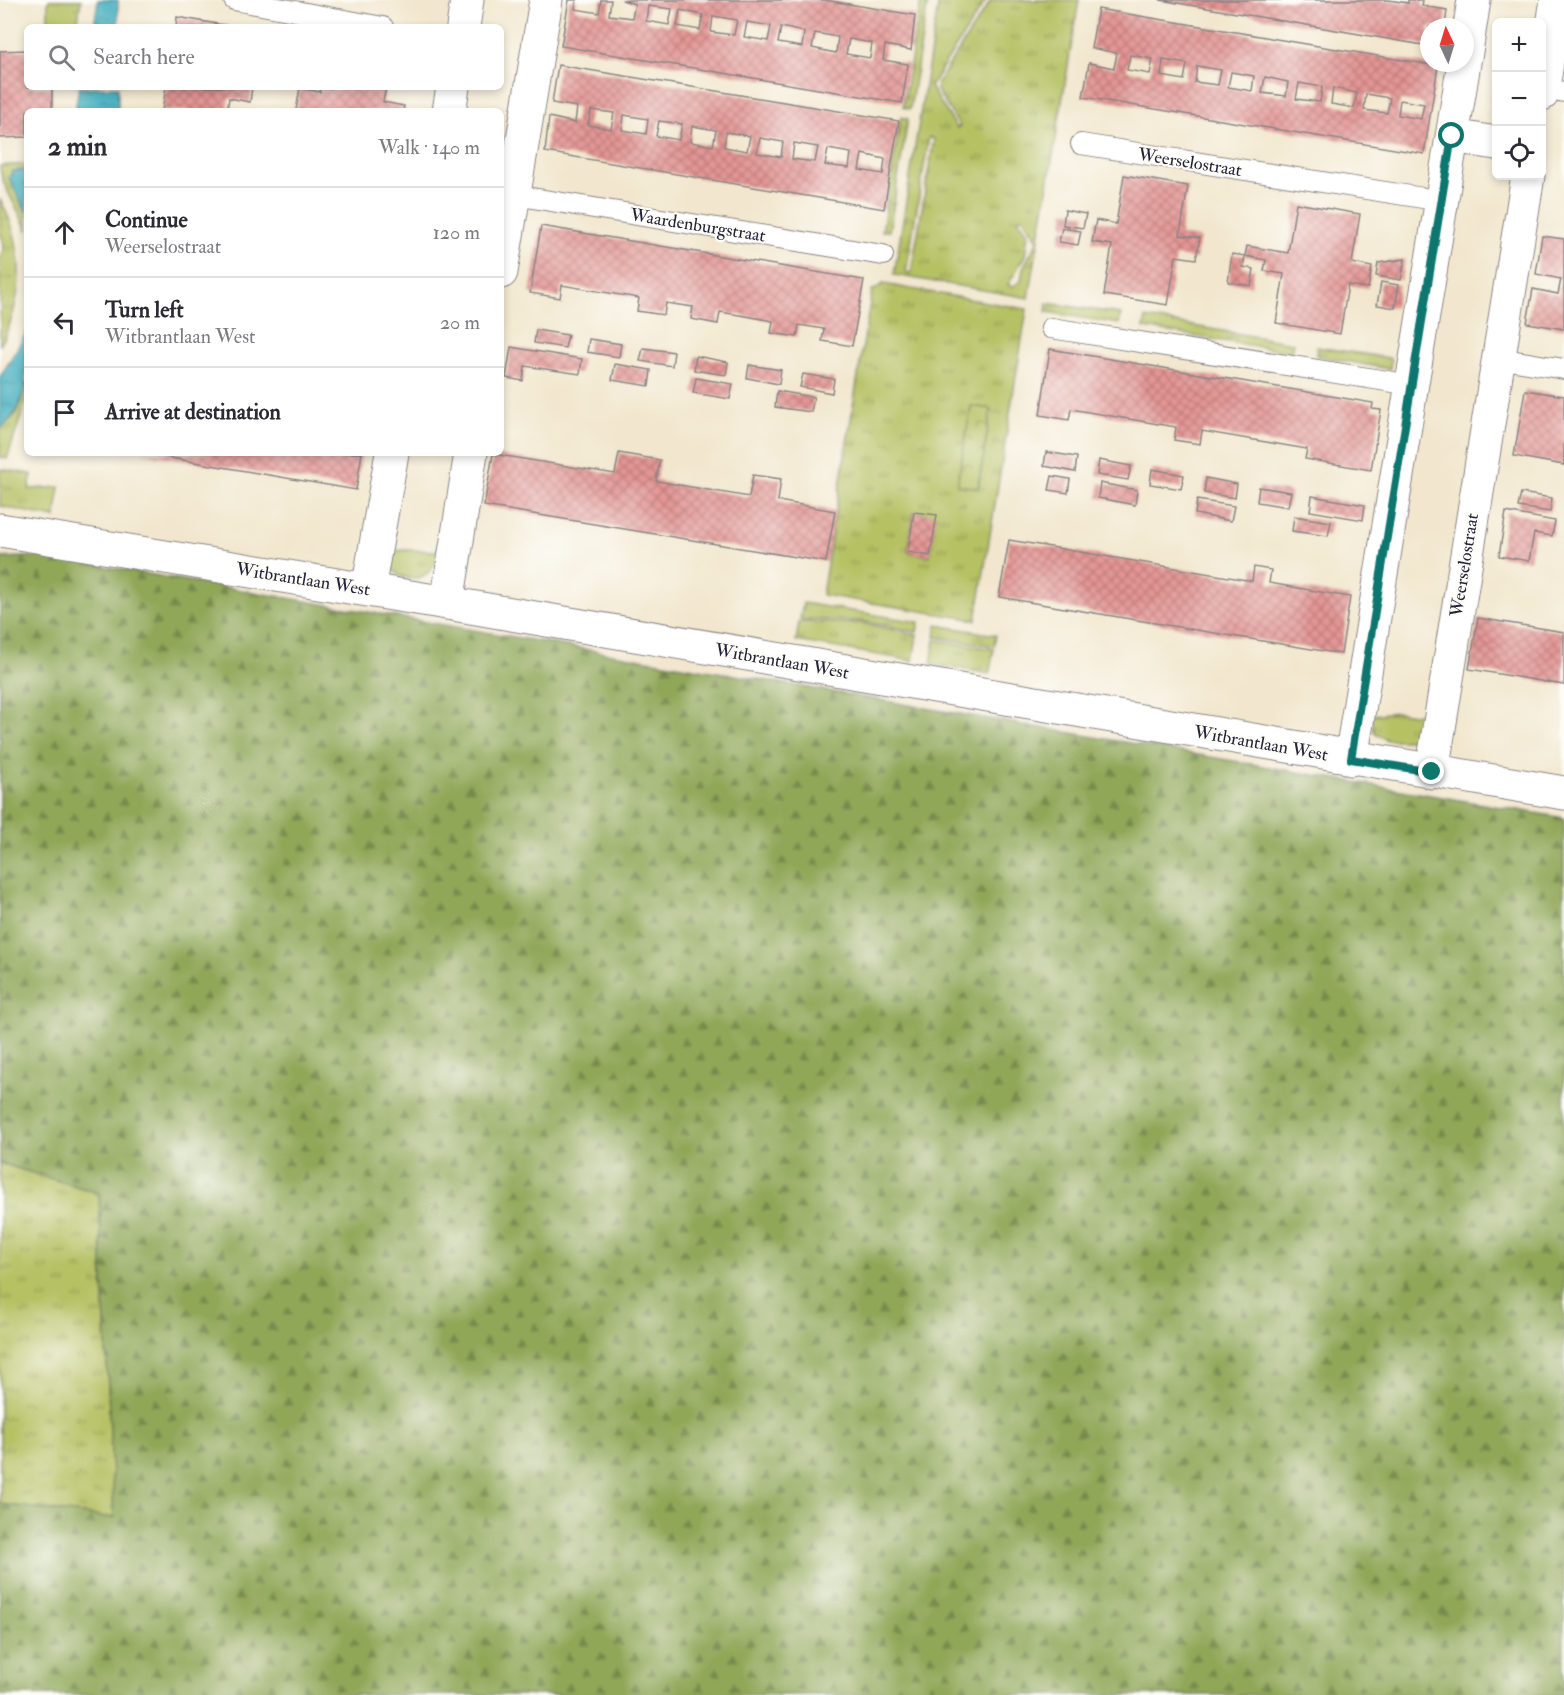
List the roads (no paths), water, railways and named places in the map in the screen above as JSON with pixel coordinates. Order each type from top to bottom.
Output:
[{"type":"street","points":[[463,24],[467,0]]},
{"type":"street","points":[[504,254],[546,0]]},
{"type":"street","points":[[1471,18],[1474,0]]},
{"type":"street","points":[[1549,92],[1557,0]]},
{"type":"street","points":[[1351,759],[1463,72]]},
{"type":"street","points":[[450,108],[452,90]]},
{"type":"street","points":[[1452,136],[1492,142]]},
{"type":"street","name":"Weerselostraat","points":[[1432,772],[1527,180]]},
{"type":"street","points":[[368,590],[391,456]]},
{"type":"street","points":[[447,603],[471,456]]},
{"type":"street","name":"Witbrantlaan West","points":[[0,530],[447,603],[1351,759],[1564,793]]},
{"type":"lane","points":[[234,0],[366,24]]},
{"type":"lane","name":"Weerselostraat","points":[[1081,144],[1442,201]]},
{"type":"lane","name":"Waardenburgstraat","points":[[514,195],[883,255]]},
{"type":"lane","points":[[1051,328],[1412,385]]},
{"type":"lane","points":[[1498,358],[1564,369]]},
{"type":"water","points":[[98,0],[118,0],[118,24],[94,24]]},
{"type":"water","points":[[78,90],[118,90],[118,108],[76,108]]},
{"type":"water","points":[[24,170],[24,208],[9,178],[12,171]]},
{"type":"water","points":[[24,337],[22,397],[17,409],[0,429],[0,377]]}]
